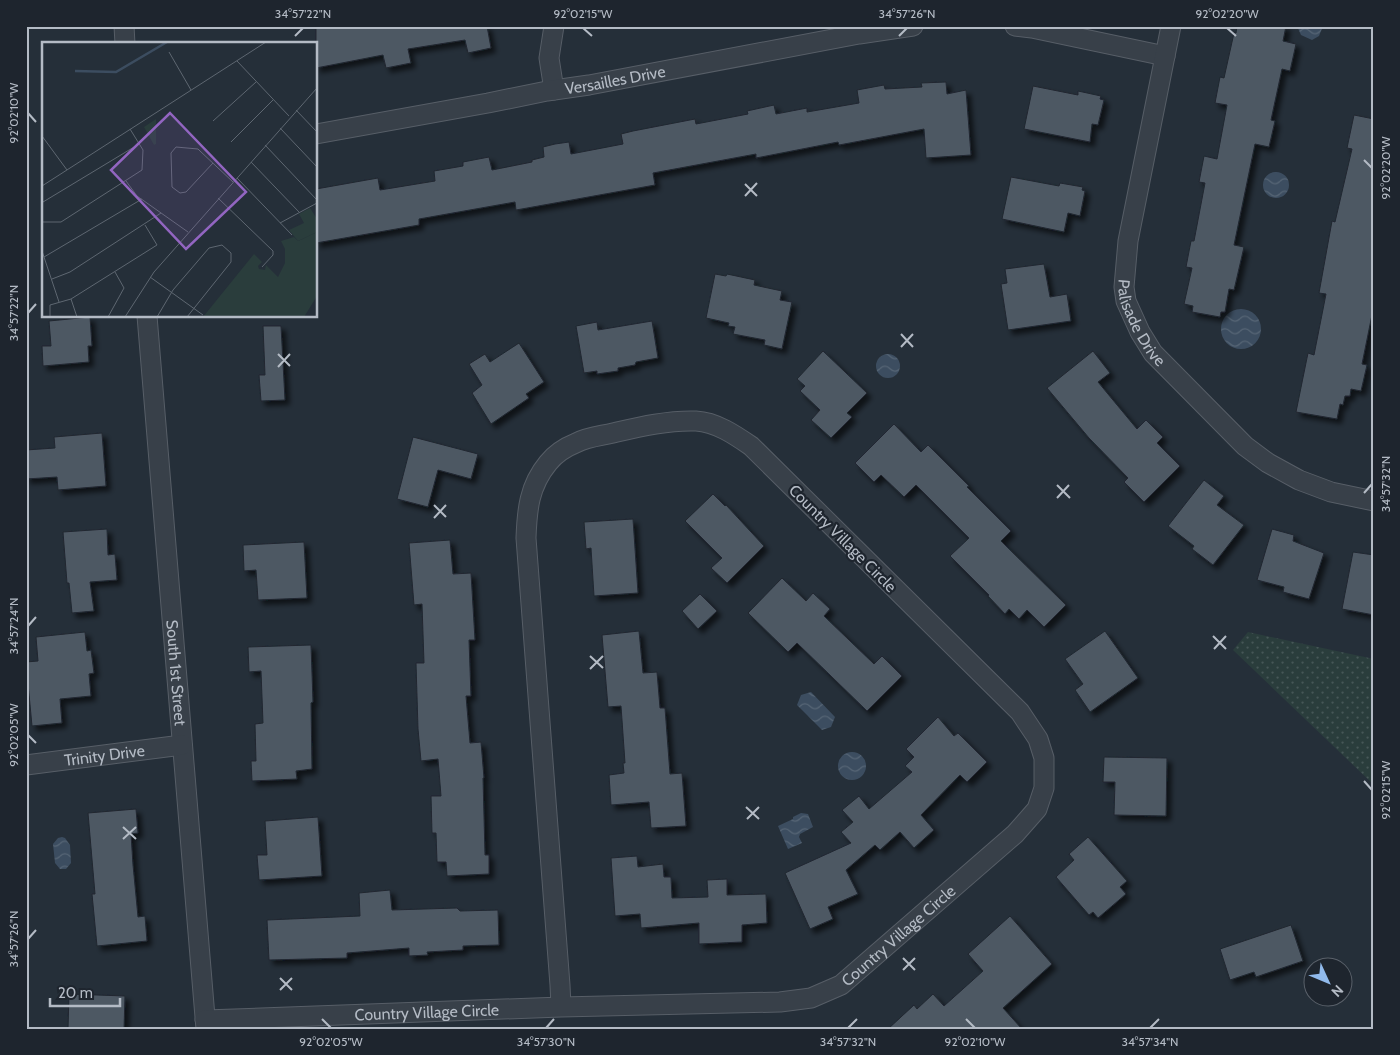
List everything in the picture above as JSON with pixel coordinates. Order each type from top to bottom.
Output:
[{"type":"street","points":[[124,26],[125,42]]},
{"type":"street","points":[[554,26],[549,58],[554,90]]},
{"type":"street","name":"Versailles Drive","points":[[318,134],[554,90],[589,86],[862,30],[913,26]]},
{"type":"street","points":[[1015,26],[1164,56]]},
{"type":"street","name":"Palisade Drive","points":[[1171,26],[1128,241],[1124,272],[1126,301],[1140,332],[1153,353],[1245,446],[1268,463],[1299,480],[1331,492],[1374,501]]},
{"type":"street","name":"South 1st Street","points":[[147,318],[205,1024]]},
{"type":"street","name":"Country Village Circle","points":[[205,1024],[561,1007],[780,1002],[811,998],[841,985],[1015,834],[1037,809],[1044,788],[1044,758],[1038,739],[1020,712],[751,446],[734,434],[716,426],[697,421],[656,424],[577,442],[548,462],[536,482],[527,509],[526,538],[561,1007]]},
{"type":"street","name":"Trinity Drive","points":[[26,765],[182,745]]},
{"type":"green space","points":[[1248,632],[1374,659],[1374,785],[1233,650]]},
{"type":"water","points":[[1297,26],[1323,26],[1319,36],[1312,40],[1301,35]]},
{"type":"water","points":[[1276,172],[1285,176],[1289,185],[1285,194],[1276,198],[1267,194],[1263,185],[1267,176]]},
{"type":"water","points":[[1241,309],[1255,315],[1261,329],[1255,343],[1241,349],[1227,343],[1221,329],[1227,315]]},
{"type":"water","points":[[883,354],[893,354],[900,361],[900,371],[893,378],[883,378],[876,371],[876,361]]},
{"type":"water","points":[[811,692],[835,717],[831,727],[822,730],[797,705],[801,695]]},
{"type":"water","points":[[852,752],[862,756],[866,766],[862,776],[852,780],[842,776],[838,766],[842,756]]},
{"type":"water","points":[[801,813],[808,814],[813,827],[800,834],[799,837],[802,843],[788,849],[778,826]]},
{"type":"water","points":[[62,837],[70,845],[71,863],[66,869],[60,869],[55,863],[53,844],[58,838]]},
{"type":"building","points":[[316,26],[487,26],[491,48],[468,53],[465,40],[408,49],[411,63],[386,68],[383,55],[318,68],[318,42],[316,42]]},
{"type":"building","points":[[1237,26],[1286,26],[1283,41],[1296,44],[1290,71],[1282,69],[1271,120],[1275,121],[1269,147],[1255,144],[1234,245],[1244,247],[1234,290],[1229,289],[1225,312],[1221,312],[1220,317],[1192,312],[1193,306],[1184,304],[1192,268],[1186,267],[1191,241],[1194,241],[1205,183],[1199,182],[1204,156],[1217,159],[1227,105],[1215,103],[1220,77],[1224,78]]},
{"type":"building","points":[[946,82],[947,94],[966,90],[971,155],[926,158],[924,129],[839,145],[838,142],[756,158],[756,154],[653,173],[655,185],[516,210],[515,202],[419,219],[419,225],[318,243],[318,189],[378,178],[380,190],[435,181],[434,171],[463,166],[463,162],[489,157],[492,170],[532,162],[532,160],[544,157],[543,147],[555,144],[569,142],[571,154],[623,144],[621,134],[633,131],[695,119],[696,124],[748,114],[747,111],[774,105],[776,114],[807,108],[807,112],[859,103],[857,90],[884,85],[885,89],[922,87],[921,83]]},
{"type":"building","points":[[1033,86],[1078,95],[1078,91],[1101,96],[1100,99],[1104,100],[1098,125],[1092,124],[1090,142],[1024,129]]},
{"type":"building","points":[[1354,115],[1374,119],[1374,305],[1362,364],[1367,365],[1361,391],[1351,389],[1350,396],[1345,396],[1343,405],[1340,404],[1337,419],[1296,412],[1308,353],[1314,355],[1326,294],[1319,293],[1332,221],[1335,222],[1352,149],[1347,148]]},
{"type":"building","points":[[1011,177],[1059,186],[1060,183],[1083,187],[1082,190],[1085,191],[1080,216],[1068,213],[1064,232],[1002,219]]},
{"type":"building","points":[[1044,264],[1050,297],[1067,294],[1071,321],[1008,330],[1001,284],[1007,283],[1005,269]]},
{"type":"building","points":[[715,274],[726,276],[727,274],[755,280],[754,285],[782,291],[780,300],[792,302],[782,349],[764,345],[765,340],[733,334],[735,327],[728,326],[729,323],[706,318]]},
{"type":"building","points":[[90,318],[92,346],[88,346],[89,362],[43,366],[42,346],[51,346],[49,321]]},
{"type":"building","points":[[652,321],[658,358],[636,362],[635,365],[618,368],[618,371],[597,374],[597,371],[584,373],[576,326],[597,322],[598,330]]},
{"type":"building","points":[[263,326],[281,326],[285,400],[261,401],[259,375],[265,375]]},
{"type":"building","points":[[519,343],[544,382],[526,394],[529,398],[491,424],[472,393],[482,385],[469,364],[485,354],[490,362]]},
{"type":"building","points":[[823,351],[867,393],[847,413],[852,417],[831,438],[811,420],[820,410],[800,391],[805,386],[797,379]]},
{"type":"building","points":[[1093,351],[1110,373],[1098,382],[1137,429],[1146,420],[1163,437],[1157,443],[1180,466],[1144,502],[1124,482],[1128,478],[1089,438],[1047,388]]},
{"type":"building","points":[[894,424],[921,452],[928,445],[969,486],[967,487],[1011,531],[1001,541],[1066,605],[1044,627],[1027,610],[1019,619],[1009,609],[1005,614],[950,556],[969,538],[916,485],[904,497],[881,475],[874,482],[855,463]]},
{"type":"building","points":[[102,433],[106,486],[58,490],[57,477],[26,479],[26,450],[55,448],[54,437]]},
{"type":"building","points":[[413,437],[478,454],[471,479],[438,470],[428,507],[397,499]]},
{"type":"building","points":[[1204,480],[1224,496],[1217,505],[1244,525],[1213,565],[1192,549],[1194,546],[1168,526]]},
{"type":"building","points":[[713,494],[726,505],[764,546],[727,583],[711,568],[722,558],[685,521]]},
{"type":"building","points":[[633,519],[638,593],[594,596],[591,548],[586,549],[584,522]]},
{"type":"building","points":[[107,529],[108,555],[115,554],[117,580],[90,582],[94,611],[72,613],[69,583],[67,583],[63,532]]},
{"type":"building","points":[[1272,529],[1294,535],[1293,541],[1324,553],[1309,599],[1283,592],[1284,587],[1257,580]]},
{"type":"building","points":[[450,540],[453,574],[471,573],[475,640],[469,640],[471,696],[466,696],[470,743],[481,742],[484,778],[485,855],[489,855],[489,874],[447,876],[446,862],[437,862],[436,833],[432,833],[431,796],[441,796],[438,759],[421,761],[416,663],[424,663],[422,604],[414,605],[409,543]]},
{"type":"building","points":[[304,542],[307,598],[258,600],[256,570],[244,571],[243,545]]},
{"type":"building","points":[[1353,552],[1374,555],[1374,615],[1342,609]]},
{"type":"building","points":[[782,578],[806,601],[813,593],[830,609],[824,616],[874,664],[882,656],[902,676],[867,711],[797,643],[788,652],[748,613]]},
{"type":"building","points":[[700,594],[717,611],[698,629],[682,611]]},
{"type":"building","points":[[639,631],[643,673],[657,672],[660,708],[665,708],[670,774],[682,773],[686,826],[651,828],[649,802],[611,805],[609,775],[624,773],[623,763],[625,763],[621,706],[608,707],[602,635]]},
{"type":"building","points":[[1105,631],[1138,678],[1090,712],[1075,690],[1083,684],[1065,659]]},
{"type":"building","points":[[85,632],[87,651],[91,650],[94,673],[89,674],[91,696],[60,699],[62,723],[32,726],[26,662],[38,661],[36,637]]},
{"type":"building","points":[[311,645],[313,702],[311,703],[312,769],[296,771],[297,779],[252,781],[251,761],[256,761],[255,724],[263,723],[261,671],[249,672],[248,647]]},
{"type":"building","points":[[938,717],[954,736],[958,733],[987,762],[967,782],[960,775],[921,815],[934,830],[914,848],[900,832],[880,850],[875,845],[846,870],[858,894],[828,907],[833,919],[810,929],[785,873],[851,843],[841,832],[853,822],[842,810],[859,796],[869,809],[912,772],[905,766],[914,757],[906,749]]},
{"type":"building","points":[[1104,757],[1167,758],[1166,816],[1114,815],[1115,782],[1103,782]]},
{"type":"building","points":[[136,809],[138,833],[131,834],[133,865],[138,917],[145,916],[147,941],[97,946],[92,894],[95,894],[88,813]]},
{"type":"building","points":[[318,817],[322,876],[259,880],[257,855],[267,855],[265,821]]},
{"type":"building","points":[[1088,837],[1127,881],[1120,887],[1126,894],[1098,918],[1093,912],[1089,915],[1056,877],[1074,860],[1069,854]]},
{"type":"building","points":[[637,856],[638,867],[663,864],[664,877],[671,877],[672,898],[708,897],[707,880],[727,879],[727,895],[766,894],[767,923],[742,925],[742,942],[699,944],[699,923],[641,928],[640,914],[615,916],[611,858]]},
{"type":"building","points":[[390,890],[392,910],[457,908],[460,911],[498,910],[499,945],[463,946],[463,950],[427,952],[428,955],[409,956],[409,948],[347,953],[347,958],[269,960],[267,920],[360,916],[359,893]]},
{"type":"building","points":[[1010,916],[1052,964],[1003,1008],[1022,1029],[888,1029],[914,1005],[917,1009],[933,994],[944,1006],[983,971],[968,954]]},
{"type":"building","points":[[1291,925],[1302,961],[1256,977],[1254,972],[1230,980],[1220,949]]},
{"type":"building","points":[[69,994],[125,996],[124,1029],[68,1029]]}]
